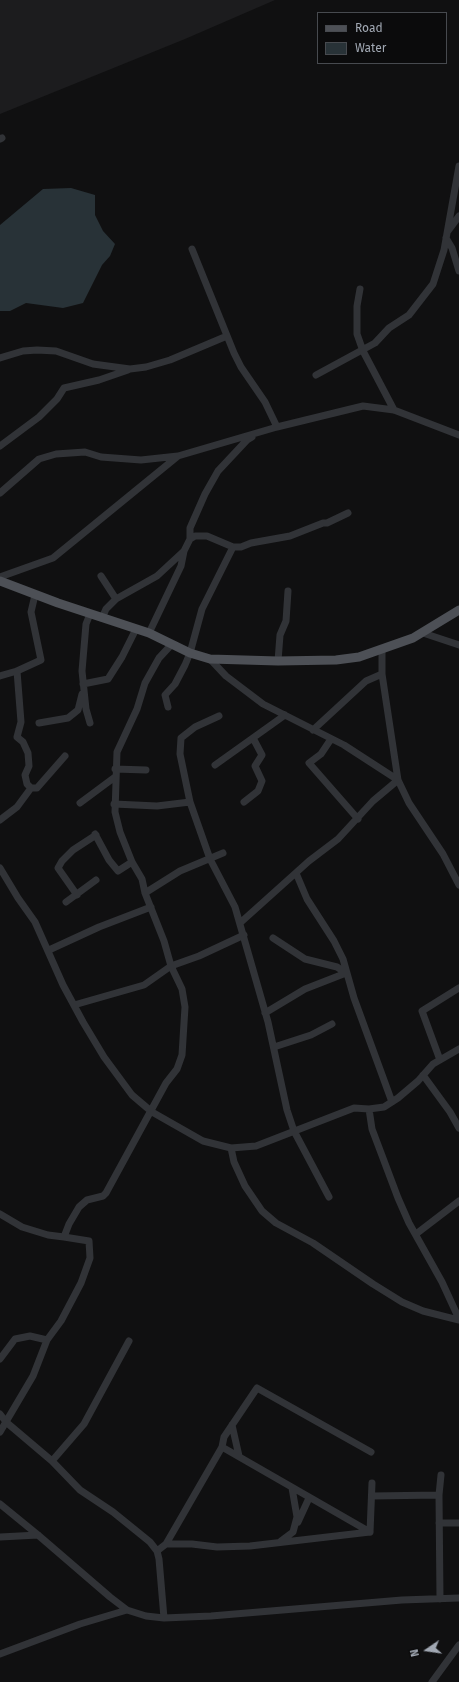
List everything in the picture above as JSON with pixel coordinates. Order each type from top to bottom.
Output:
[{"type":"main road","points":[[0,581],[35,595],[149,633],[190,653],[210,659],[278,661],[336,660],[359,657],[382,650],[423,633],[459,610]]},
{"type":"street","points":[[316,375],[333,364],[349,359],[375,343],[389,328],[409,315],[424,297],[435,278],[446,236],[459,166]]},
{"type":"street","points":[[446,236],[459,216]]},
{"type":"street","points":[[446,236],[452,248],[459,271]]},
{"type":"street","points":[[192,249],[241,367],[265,402],[277,427]]},
{"type":"street","points":[[360,289],[357,306],[357,334],[363,351],[394,410]]},
{"type":"street","points":[[0,446],[39,417],[57,399],[64,388],[99,380],[130,369],[146,367],[170,360],[227,336]]},
{"type":"street","points":[[0,358],[23,351],[56,351],[93,364],[130,369]]},
{"type":"street","points":[[0,493],[39,459],[56,454],[85,452],[102,457],[141,460],[178,456],[277,427],[363,406],[394,410],[459,435]]},
{"type":"street","points":[[149,633],[181,566],[184,551],[190,539],[190,528],[205,494],[218,470],[246,440],[260,432]]},
{"type":"street","points":[[0,577],[53,558],[137,487],[178,456]]},
{"type":"street","points":[[190,539],[195,536],[207,536],[234,547],[290,536],[323,523],[327,523],[348,513]]},
{"type":"street","points":[[168,707],[165,695],[175,684],[190,653],[202,609],[234,547]]},
{"type":"street","points":[[102,618],[106,609],[116,599],[157,576],[184,551]]},
{"type":"street","points":[[101,576],[116,599]]},
{"type":"street","points":[[278,661],[280,635],[286,621],[288,591]]},
{"type":"street","points":[[0,676],[17,671],[41,660],[31,612],[35,595]]},
{"type":"street","points":[[90,614],[86,624],[83,650],[83,687],[86,709],[90,723]]},
{"type":"street","points":[[83,687],[108,679],[122,657],[136,629]]},
{"type":"street","points":[[423,633],[459,645]]},
{"type":"street","points":[[64,1237],[79,1207],[87,1200],[103,1196],[106,1193],[152,1112],[166,1083],[177,1069],[182,1055],[184,1001],[182,989],[170,966],[164,942],[145,893],[142,880],[132,862],[120,832],[114,804],[117,752],[137,709],[145,683],[159,658],[172,644]]},
{"type":"street","points":[[382,650],[382,674],[398,780],[409,803],[444,854],[459,884]]},
{"type":"street","points":[[210,659],[244,691],[263,704],[344,746],[398,780]]},
{"type":"street","points":[[17,671],[21,722],[17,737],[23,742],[28,753],[29,766],[25,775],[27,784],[31,788],[37,788],[65,756]]},
{"type":"street","points":[[313,730],[366,681],[382,674]]},
{"type":"street","points":[[38,723],[68,718],[78,710],[83,687]]},
{"type":"street","points":[[215,765],[285,715]]},
{"type":"street","points":[[219,716],[195,727],[181,738],[180,754],[190,802],[210,859],[235,907],[244,935],[274,1047],[287,1110],[294,1131],[329,1197]]},
{"type":"street","points":[[244,802],[258,791],[262,781],[255,766],[262,755],[253,738]]},
{"type":"street","points":[[331,739],[321,754],[309,764],[358,819]]},
{"type":"street","points":[[115,769],[146,770]]},
{"type":"street","points":[[80,803],[115,777]]},
{"type":"street","points":[[240,923],[296,873],[338,839],[373,801],[398,780]]},
{"type":"street","points":[[0,820],[16,807],[31,788]]},
{"type":"street","points":[[114,804],[157,806],[190,802]]},
{"type":"street","points":[[77,895],[58,868],[62,861],[73,850],[95,835],[109,860],[118,871],[132,862]]},
{"type":"street","points":[[145,893],[180,872],[223,853]]},
{"type":"street","points":[[0,868],[18,898],[35,922],[49,950],[63,985],[104,1057],[132,1096],[152,1112],[203,1141],[231,1148],[256,1146],[354,1108],[384,1107],[392,1102],[423,1075],[433,1064],[459,1049]]},
{"type":"street","points":[[296,873],[307,899],[334,941],[343,959],[346,973],[392,1102]]},
{"type":"street","points":[[66,902],[96,880]]},
{"type":"street","points":[[49,950],[99,927],[151,907]]},
{"type":"street","points":[[74,1005],[144,985],[170,966],[199,956],[244,935]]},
{"type":"street","points":[[273,938],[305,959],[337,967],[346,973]]},
{"type":"street","points":[[265,1013],[305,989],[346,973]]},
{"type":"street","points":[[440,1060],[422,1011],[459,988]]},
{"type":"street","points":[[274,1047],[311,1035],[332,1024]]},
{"type":"street","points":[[423,1075],[450,1112],[459,1128]]},
{"type":"street","points":[[369,1108],[372,1129],[398,1198],[436,1270],[459,1319]]},
{"type":"street","points":[[231,1148],[234,1162],[245,1186],[262,1211],[276,1223],[313,1243],[402,1302],[423,1311],[459,1319]]},
{"type":"street","points":[[416,1234],[459,1201]]},
{"type":"street","points":[[0,1214],[22,1227],[48,1235],[89,1241],[90,1258],[81,1283],[61,1321],[47,1340],[33,1376],[0,1432]]},
{"type":"street","points":[[0,1359],[14,1340],[30,1336],[47,1340]]},
{"type":"street","points":[[52,1461],[84,1424],[128,1341]]},
{"type":"street","points":[[157,1551],[166,1544],[222,1446],[224,1437],[257,1388],[372,1452]]},
{"type":"street","points":[[0,1414],[6,1422],[52,1461],[80,1490],[113,1512],[150,1542],[157,1551],[159,1559],[164,1618]]},
{"type":"street","points":[[232,1425],[239,1456]]},
{"type":"street","points":[[222,1446],[370,1532]]},
{"type":"street","points":[[440,1599],[439,1495],[441,1475]]},
{"type":"street","points":[[370,1532],[372,1483]]},
{"type":"street","points":[[292,1488],[297,1517],[293,1532]]},
{"type":"street","points":[[372,1496],[439,1495]]},
{"type":"street","points":[[281,1541],[293,1532],[310,1498]]},
{"type":"street","points":[[0,1504],[38,1534],[110,1597],[127,1610],[146,1616],[164,1618],[211,1616],[402,1600],[459,1598]]},
{"type":"street","points":[[440,1522],[459,1523]]},
{"type":"street","points":[[166,1544],[192,1544],[217,1547],[370,1532]]},
{"type":"street","points":[[0,1537],[38,1534]]},
{"type":"street","points":[[0,1654],[80,1624],[127,1610]]},
{"type":"street","points":[[432,1682],[459,1645]]},
{"type":"shaded area","points":[[0,0],[275,0],[185,39],[0,114]]},
{"type":"water","points":[[71,188],[95,195],[95,215],[103,231],[115,244],[110,256],[102,265],[83,303],[63,308],[26,303],[10,311],[0,311],[0,225],[43,189]]}]
